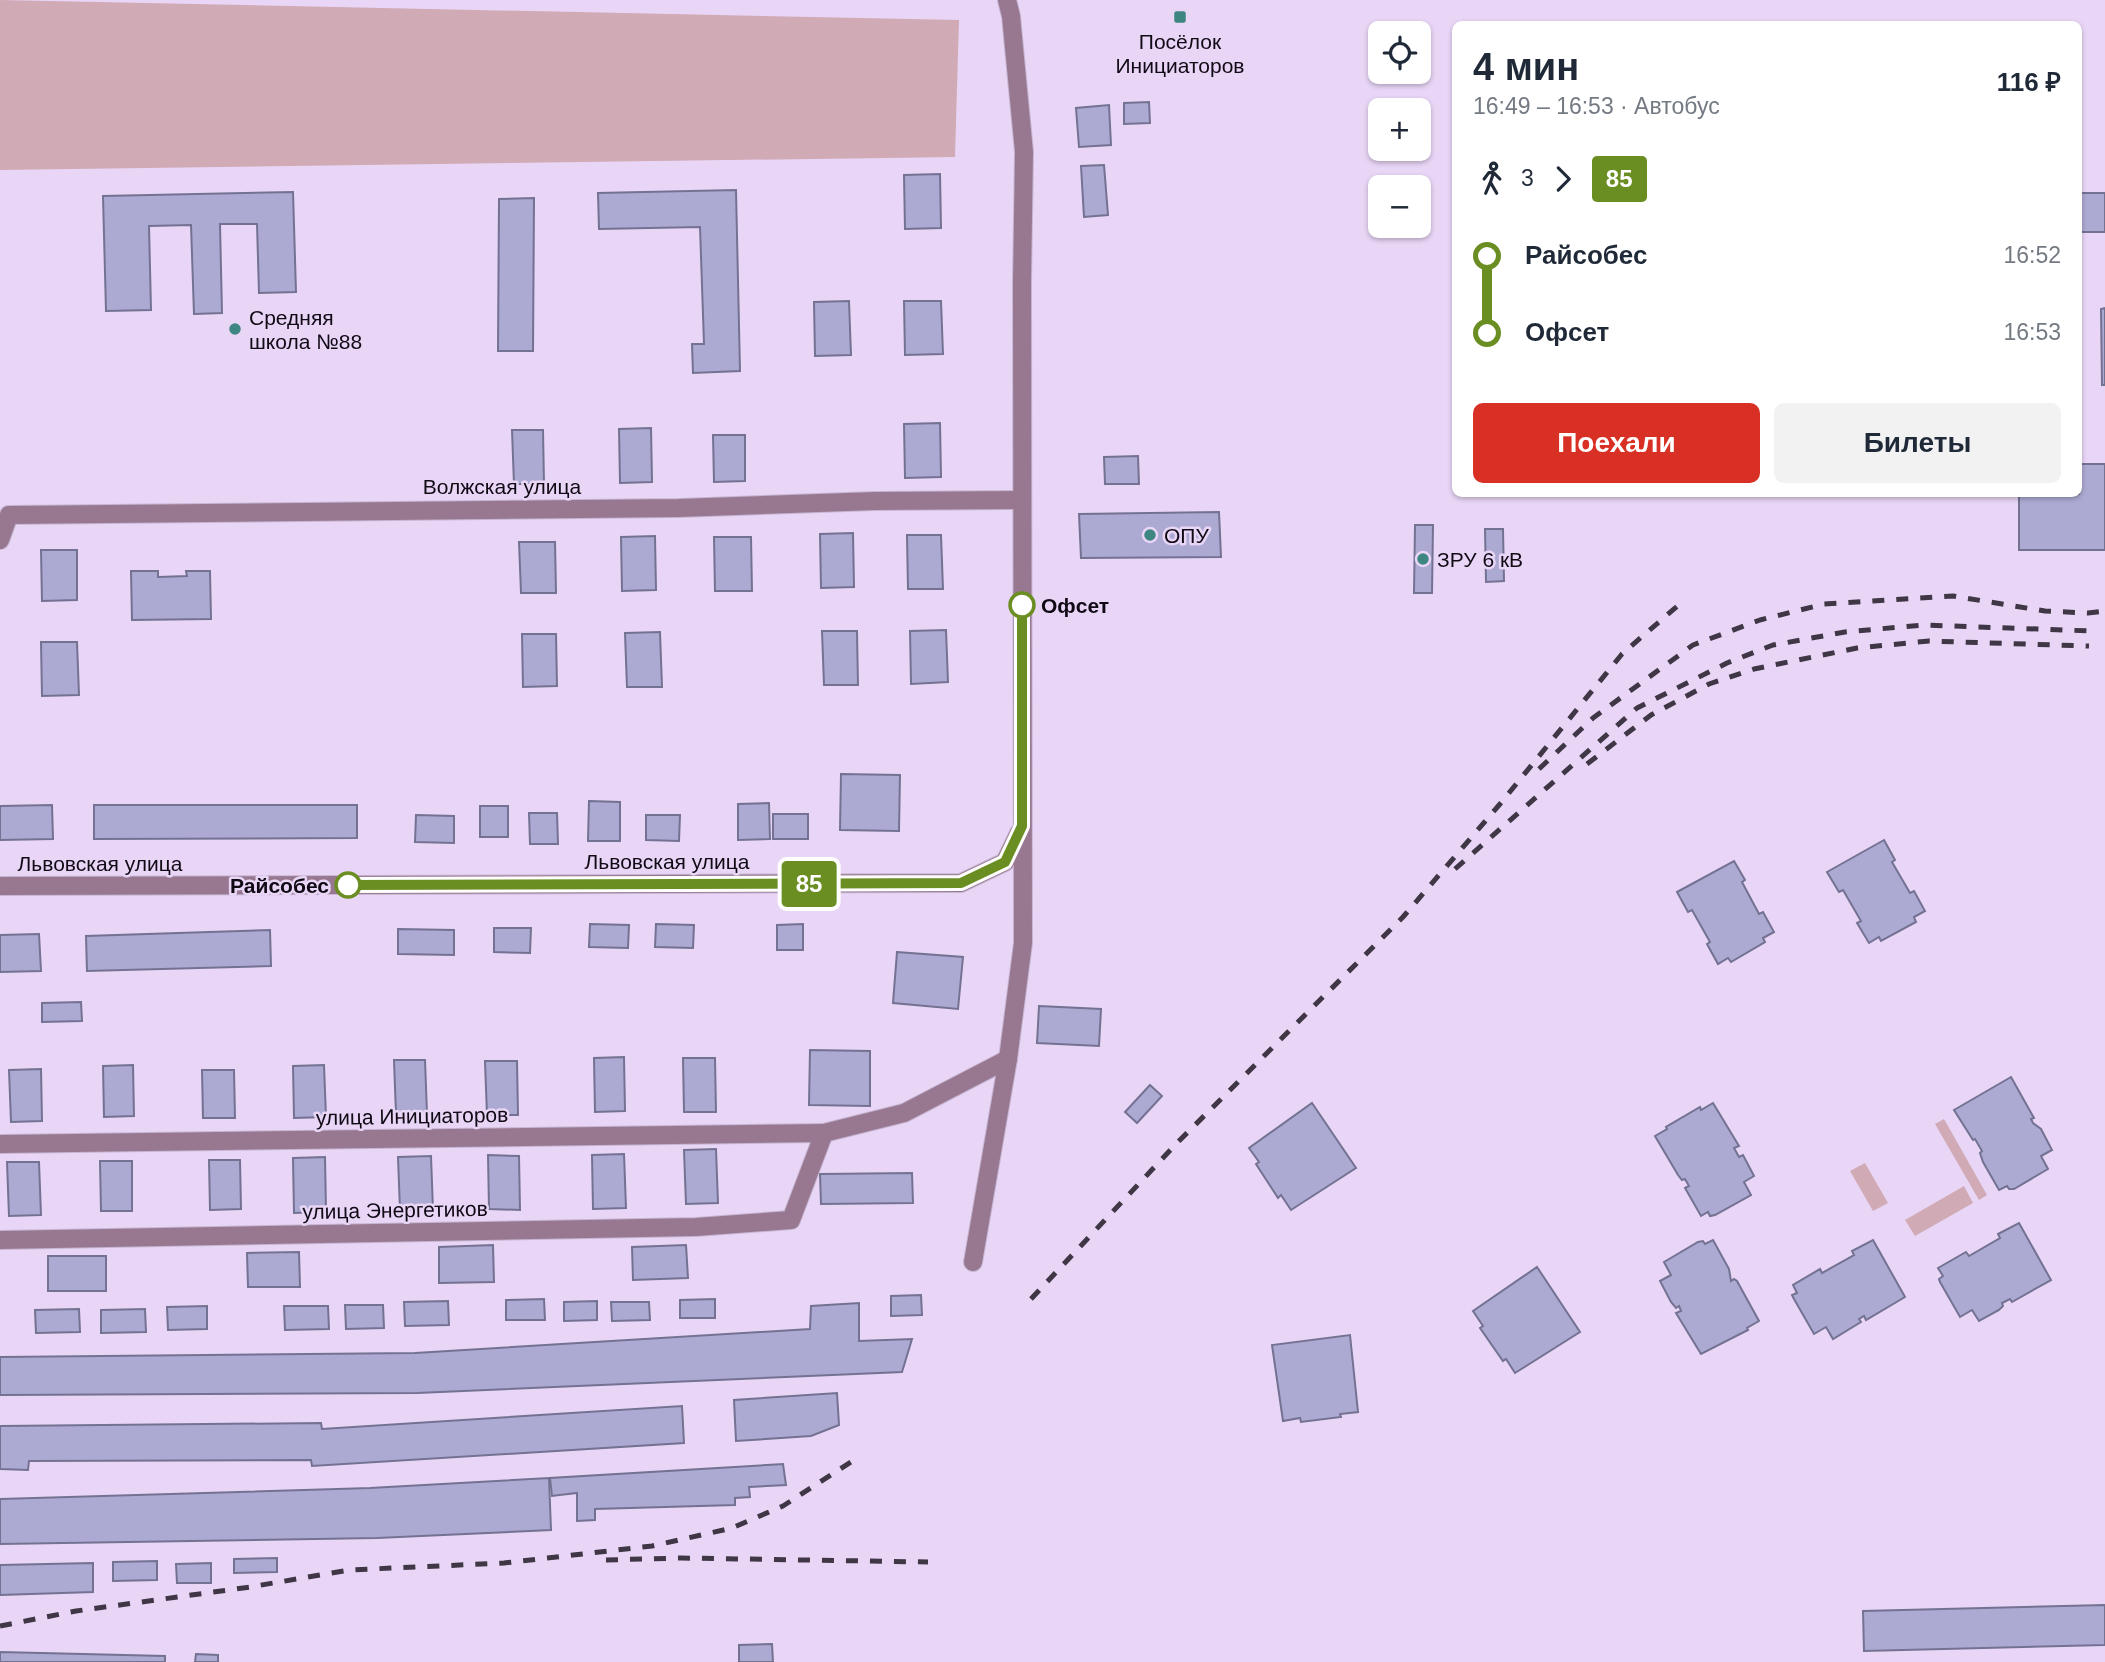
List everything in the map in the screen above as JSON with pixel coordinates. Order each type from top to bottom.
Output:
[{"type":"street","name":"Львовская улица","points":[[0,886],[961,883],[1005,862],[1022,826],[1024,152],[1011,16],[1007,0]]},
{"type":"street","name":"Волжская улица","points":[[0,540],[9,515],[679,508],[875,501],[1021,500]]},
{"type":"street","points":[[973,1262],[1008,1059],[1023,943],[1022,826]]},
{"type":"street","name":"улица Инициаторов","points":[[0,1144],[824,1133],[904,1113],[1008,1059]]},
{"type":"street","name":"улица Энергетиков","points":[[0,1240],[696,1227],[791,1220],[824,1133]]},
{"type":"shaded area","points":[[0,0],[959,20],[955,157],[0,170]]},
{"type":"shaded area","points":[[1944,1119],[1987,1195],[1979,1200],[1935,1124]]},
{"type":"shaded area","points":[[1865,1163],[1888,1203],[1873,1211],[1850,1171]]},
{"type":"shaded area","points":[[1964,1186],[1973,1203],[1915,1236],[1905,1220]]},
{"type":"building","points":[[1149,102],[1150,123],[1124,124],[1124,103]]},
{"type":"building","points":[[1109,105],[1111,145],[1079,147],[1076,108]]},
{"type":"building","points":[[1104,165],[1108,215],[1084,217],[1081,166]]},
{"type":"building","points":[[940,174],[941,228],[905,229],[904,175]]},
{"type":"building","points":[[736,190],[740,371],[693,373],[692,344],[704,344],[700,227],[599,229],[598,193]]},
{"type":"building","points":[[293,192],[296,292],[259,293],[257,224],[220,224],[222,313],[194,314],[191,225],[149,226],[151,310],[106,311],[103,196]]},
{"type":"building","points":[[2082,193],[2105,193],[2105,232],[2082,232]]},
{"type":"building","points":[[534,198],[533,351],[498,351],[499,199]]},
{"type":"building","points":[[849,301],[851,355],[815,356],[814,302]]},
{"type":"building","points":[[904,301],[941,301],[943,354],[905,355]]},
{"type":"building","points":[[2105,308],[2105,385],[2102,385],[2101,309]]},
{"type":"building","points":[[940,423],[941,477],[905,478],[904,424]]},
{"type":"building","points":[[651,428],[652,482],[620,483],[619,429]]},
{"type":"building","points":[[512,430],[543,430],[544,484],[514,484]]},
{"type":"building","points":[[713,435],[745,435],[745,481],[714,482]]},
{"type":"building","points":[[1138,456],[1139,484],[1105,484],[1104,457]]},
{"type":"building","points":[[2082,464],[2105,464],[2105,550],[2019,550],[2019,497],[2082,497]]},
{"type":"building","name":"ОПУ","points":[[1219,512],[1221,557],[1081,558],[1079,514]]},
{"type":"building","name":"ЗРУ 6 кВ","points":[[1415,525],[1433,525],[1432,593],[1414,593]]},
{"type":"building","name":"ЗРУ 6 кВ","points":[[1485,529],[1503,529],[1504,581],[1486,582]]},
{"type":"building","points":[[853,533],[854,587],[821,588],[820,534]]},
{"type":"building","points":[[907,535],[941,535],[943,589],[908,589]]},
{"type":"building","points":[[655,536],[656,590],[622,591],[621,537]]},
{"type":"building","points":[[714,537],[751,537],[752,591],[715,591]]},
{"type":"building","points":[[519,542],[555,542],[556,593],[521,593]]},
{"type":"building","points":[[41,550],[77,550],[77,600],[42,601]]},
{"type":"building","points":[[131,571],[158,571],[158,577],[187,576],[186,571],[210,571],[211,619],[132,620]]},
{"type":"building","points":[[946,630],[948,682],[911,684],[910,631]]},
{"type":"building","points":[[822,631],[857,631],[858,685],[824,685]]},
{"type":"building","points":[[660,632],[662,687],[627,687],[625,633]]},
{"type":"building","points":[[522,634],[556,634],[557,686],[523,687]]},
{"type":"building","points":[[41,642],[77,642],[79,695],[42,696]]},
{"type":"building","points":[[841,774],[900,775],[899,831],[840,830]]},
{"type":"building","points":[[589,801],[620,802],[620,841],[588,841]]},
{"type":"building","points":[[769,803],[770,839],[738,840],[738,804]]},
{"type":"building","points":[[52,805],[53,839],[0,840],[0,806]]},
{"type":"building","points":[[94,805],[357,805],[357,838],[94,839]]},
{"type":"building","points":[[480,806],[508,806],[508,837],[480,837]]},
{"type":"building","points":[[529,813],[557,813],[558,844],[530,844]]},
{"type":"building","points":[[773,814],[808,814],[808,839],[773,839]]},
{"type":"building","points":[[416,815],[454,816],[454,843],[415,842]]},
{"type":"building","points":[[646,815],[680,815],[679,841],[646,840]]},
{"type":"building","points":[[1884,840],[1895,860],[1892,862],[1910,893],[1914,891],[1925,911],[1914,917],[1916,922],[1881,941],[1879,937],[1869,943],[1857,923],[1861,921],[1843,890],[1839,892],[1827,872]]},
{"type":"building","points":[[1734,861],[1759,914],[1763,912],[1774,932],[1763,938],[1765,942],[1731,962],[1728,958],[1718,964],[1707,944],[1710,942],[1692,910],[1688,912],[1677,892]]},
{"type":"building","points":[[590,924],[629,925],[628,948],[589,947]]},
{"type":"building","points":[[656,924],[694,925],[693,948],[655,947]]},
{"type":"building","points":[[803,924],[803,950],[777,950],[777,925]]},
{"type":"building","points":[[494,928],[531,928],[530,953],[494,952]]},
{"type":"building","points":[[398,929],[454,930],[454,955],[398,954]]},
{"type":"building","points":[[270,930],[271,966],[87,971],[86,936]]},
{"type":"building","points":[[39,934],[41,971],[0,972],[0,935]]},
{"type":"building","points":[[897,952],[963,957],[958,1009],[893,1003]]},
{"type":"building","points":[[81,1002],[82,1021],[42,1022],[42,1003]]},
{"type":"building","points":[[1039,1006],[1101,1009],[1099,1046],[1037,1043]]},
{"type":"building","points":[[810,1050],[870,1051],[870,1106],[809,1105]]},
{"type":"building","points":[[624,1057],[625,1111],[595,1112],[594,1058]]},
{"type":"building","points":[[683,1058],[715,1058],[716,1112],[684,1112]]},
{"type":"building","points":[[394,1060],[425,1060],[427,1114],[396,1114]]},
{"type":"building","points":[[485,1061],[517,1061],[518,1115],[487,1115]]},
{"type":"building","points":[[133,1065],[134,1116],[104,1117],[103,1066]]},
{"type":"building","points":[[324,1065],[326,1117],[294,1118],[293,1066]]},
{"type":"building","points":[[41,1069],[42,1121],[11,1122],[9,1070]]},
{"type":"building","points":[[202,1070],[234,1070],[235,1118],[203,1118]]},
{"type":"building","points":[[2011,1077],[2034,1118],[2031,1119],[2033,1123],[2041,1129],[2052,1150],[2041,1156],[2048,1169],[2014,1189],[2007,1186],[1999,1190],[1983,1162],[1980,1153],[1982,1151],[1954,1110]]},
{"type":"building","points":[[1150,1085],[1162,1096],[1137,1123],[1125,1112]]},
{"type":"building","points":[[1312,1103],[1356,1168],[1291,1210],[1281,1195],[1278,1198],[1249,1148]]},
{"type":"building","points":[[1713,1103],[1739,1146],[1734,1148],[1739,1157],[1743,1155],[1754,1176],[1744,1182],[1751,1195],[1715,1215],[1710,1216],[1708,1212],[1701,1216],[1685,1188],[1689,1186],[1685,1179],[1682,1180],[1678,1175],[1655,1136],[1700,1107],[1701,1110]]},
{"type":"building","points":[[716,1149],[718,1203],[686,1204],[684,1150]]},
{"type":"building","points":[[624,1154],[626,1208],[593,1209],[592,1155]]},
{"type":"building","points":[[488,1155],[519,1156],[520,1210],[489,1209]]},
{"type":"building","points":[[431,1156],[433,1210],[400,1210],[398,1157]]},
{"type":"building","points":[[325,1157],[326,1212],[294,1213],[293,1158]]},
{"type":"building","points":[[209,1160],[240,1160],[241,1209],[210,1210]]},
{"type":"building","points":[[100,1161],[132,1161],[132,1211],[101,1211]]},
{"type":"building","points":[[7,1162],[39,1162],[41,1215],[9,1216]]},
{"type":"building","points":[[912,1173],[913,1203],[821,1204],[820,1174]]},
{"type":"building","points":[[2019,1223],[2051,1280],[2012,1302],[2010,1299],[2002,1303],[2003,1306],[1999,1310],[1979,1321],[1972,1310],[1960,1317],[1940,1282],[1939,1279],[1943,1276],[1938,1268],[1966,1252],[1969,1256],[2000,1238],[1998,1234]]},
{"type":"building","points":[[1713,1240],[1729,1269],[1731,1281],[1737,1281],[1759,1321],[1747,1328],[1748,1330],[1701,1354],[1676,1313],[1681,1311],[1679,1306],[1676,1308],[1671,1302],[1660,1281],[1671,1275],[1664,1262],[1698,1242],[1703,1241],[1705,1244]]},
{"type":"building","points":[[1873,1240],[1905,1297],[1866,1320],[1864,1316],[1859,1319],[1861,1322],[1833,1339],[1826,1327],[1814,1334],[1792,1295],[1797,1293],[1793,1285],[1820,1269],[1822,1273],[1854,1255],[1852,1251]]},
{"type":"building","points":[[493,1245],[494,1282],[439,1283],[439,1247]]},
{"type":"building","points":[[686,1245],[688,1278],[633,1280],[632,1247]]},
{"type":"building","points":[[299,1252],[300,1287],[248,1287],[247,1253]]},
{"type":"building","points":[[48,1256],[106,1256],[106,1291],[48,1291]]},
{"type":"building","points":[[1537,1267],[1580,1332],[1515,1373],[1506,1359],[1503,1361],[1480,1328],[1483,1326],[1473,1311]]},
{"type":"building","points":[[921,1295],[922,1315],[891,1316],[891,1296]]},
{"type":"building","points":[[544,1299],[545,1320],[506,1320],[506,1300]]},
{"type":"building","points":[[715,1299],[715,1318],[680,1318],[680,1300]]},
{"type":"building","points":[[448,1301],[449,1325],[405,1326],[404,1302]]},
{"type":"building","points":[[597,1301],[597,1320],[564,1321],[564,1302]]},
{"type":"building","points":[[611,1302],[649,1302],[650,1320],[612,1321]]},
{"type":"building","points":[[859,1303],[859,1341],[912,1339],[902,1372],[417,1393],[0,1395],[0,1357],[415,1353],[810,1329],[811,1306]]},
{"type":"building","points":[[345,1305],[383,1305],[384,1328],[346,1329]]},
{"type":"building","points":[[207,1306],[207,1329],[168,1330],[167,1307]]},
{"type":"building","points":[[284,1306],[328,1306],[329,1329],[285,1330]]},
{"type":"building","points":[[79,1309],[80,1332],[36,1333],[35,1310]]},
{"type":"building","points":[[145,1309],[146,1332],[101,1333],[101,1310]]},
{"type":"building","points":[[1350,1335],[1358,1412],[1301,1422],[1300,1418],[1283,1421],[1272,1345]]},
{"type":"building","points":[[837,1393],[839,1425],[811,1436],[736,1441],[734,1400]]},
{"type":"building","points":[[682,1406],[684,1443],[312,1466],[311,1460],[29,1461],[28,1470],[0,1469],[0,1426],[321,1423],[322,1429]]},
{"type":"building","points":[[783,1464],[786,1485],[749,1487],[750,1497],[735,1498],[735,1505],[595,1509],[595,1520],[577,1521],[577,1493],[552,1496],[550,1478]]},
{"type":"building","points":[[549,1478],[551,1530],[377,1538],[0,1544],[0,1499],[370,1488]]},
{"type":"building","points":[[277,1558],[277,1572],[234,1573],[234,1559]]},
{"type":"building","points":[[157,1561],[157,1580],[113,1581],[113,1562]]},
{"type":"building","points":[[93,1563],[93,1592],[0,1595],[0,1565]]},
{"type":"building","points":[[211,1563],[211,1583],[177,1583],[176,1564]]},
{"type":"building","points":[[2105,1605],[2105,1645],[1864,1651],[1863,1611]]},
{"type":"building","points":[[772,1644],[773,1662],[739,1662],[739,1645]]},
{"type":"building","points":[[0,1652],[165,1656],[165,1662],[0,1662]]},
{"type":"building","points":[[196,1654],[218,1655],[218,1662],[195,1662]]},
{"type":"railway","points":[[1539,769],[1593,718],[1693,645],[1760,620],[1824,604],[1953,596],[2045,611],[2105,611]]},
{"type":"railway","points":[[1031,1299],[1177,1143],[1403,917],[1500,804],[1622,654],[1682,602]]},
{"type":"railway","points":[[1455,869],[1637,708],[1727,663],[1773,645],[1845,632],[1923,625],[2092,631]]},
{"type":"railway","points":[[1587,764],[1651,715],[1709,684],[1754,669],[1857,648],[1929,641],[2089,646]]},
{"type":"railway","points":[[0,1626],[76,1611],[250,1587],[349,1570],[504,1563],[652,1546],[732,1528],[783,1506],[857,1458]]},
{"type":"railway","points":[[606,1560],[682,1558],[928,1562]]},
{"type":"bus line","name":"85","points":[[348,885],[961,883],[1005,862],[1022,826],[1022,605]]},
{"type":"place","name":"Посёлок Инициаторов","points":[[1180,17]]},
{"type":"place","name":"Средняя школа №88","points":[[235,329]]},
{"type":"place","name":"ОПУ","points":[[1150,535]]},
{"type":"place","name":"ЗРУ 6 кВ","points":[[1423,559]]},
{"type":"place","name":"Офсет","points":[[1022,605]]},
{"type":"place","name":"Райсобес","points":[[348,885]]}]
